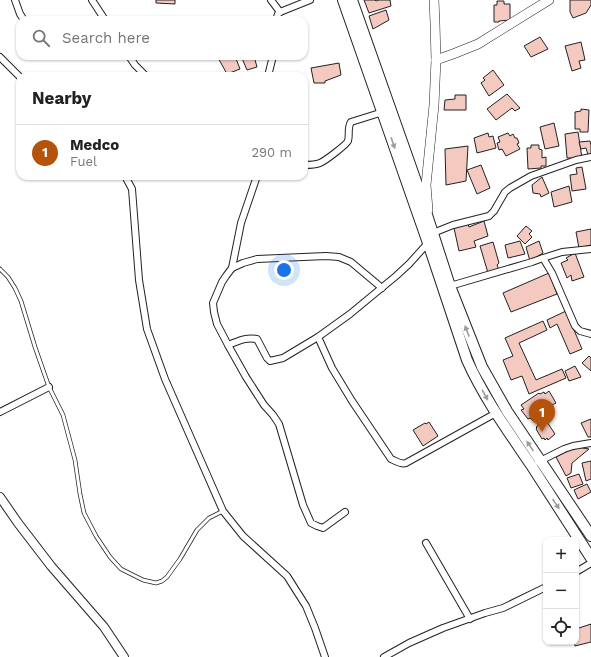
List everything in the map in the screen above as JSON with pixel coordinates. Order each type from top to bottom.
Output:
[{"type":"main road","points":[[344,0],[383,112],[431,229],[450,286],[474,349],[488,379],[535,463],[591,558]]},
{"type":"main road","points":[[352,0],[413,185],[428,243],[468,360],[479,385],[520,450],[535,463],[591,536]]},
{"type":"main road","points":[[431,229],[426,185],[434,105],[436,60],[436,23],[434,0]]},
{"type":"main road","points":[[436,60],[478,44],[549,0]]},
{"type":"street","points":[[14,0],[21,16]]},
{"type":"street","points":[[92,0],[102,16]]},
{"type":"street","points":[[271,0],[280,12]]},
{"type":"street","points":[[277,16],[280,12],[310,0]]},
{"type":"street","points":[[0,57],[16,73]]},
{"type":"street","points":[[132,60],[142,72]]},
{"type":"street","points":[[269,72],[272,60]]},
{"type":"street","points":[[308,165],[321,162],[343,147],[348,139],[348,128],[351,122],[383,112]]},
{"type":"street","points":[[431,229],[453,226],[489,216],[494,211],[505,192],[531,176],[562,164],[591,158]]},
{"type":"street","points":[[127,180],[132,189],[139,280],[147,329],[165,379],[223,511],[243,536],[287,576],[306,606],[325,657]]},
{"type":"street","points":[[256,180],[241,223],[232,268],[222,282],[213,303],[217,324],[264,405],[279,424],[303,505],[311,523],[323,528],[345,512]]},
{"type":"street","points":[[228,345],[245,338],[257,339],[270,361],[284,358],[318,337],[350,314],[409,264],[428,243]]},
{"type":"street","points":[[450,286],[562,252],[591,249]]},
{"type":"street","points":[[232,268],[242,263],[257,259],[326,256],[339,257],[351,262],[382,288]]},
{"type":"street","points":[[543,258],[552,273],[575,326],[580,332],[591,334]]},
{"type":"street","points":[[318,337],[332,368],[352,401],[391,458],[398,462],[403,464],[406,463],[496,413]]},
{"type":"street","points":[[0,412],[49,387]]},
{"type":"street","points":[[535,463],[564,449],[591,443]]},
{"type":"street","points":[[0,498],[51,566],[104,627],[124,657]]},
{"type":"street","points":[[426,543],[470,619]]},
{"type":"street","points":[[579,570],[591,563]]},
{"type":"street","points":[[384,657],[409,643],[443,628],[503,608],[543,588]]},
{"type":"lane","points":[[0,269],[8,277],[21,301],[49,387],[63,415],[75,460],[84,513],[96,536],[110,557],[121,569],[143,580],[156,583],[162,581],[176,565],[198,530],[210,518],[223,511]]},
{"type":"building","points":[[156,0],[175,0],[175,4],[156,3]]},
{"type":"building","points":[[364,0],[390,0],[391,6],[369,13]]},
{"type":"building","points":[[570,0],[591,0],[591,5],[586,13],[573,18],[570,12]]},
{"type":"building","points":[[497,1],[504,1],[504,4],[510,4],[510,20],[494,22],[494,5],[497,5]]},
{"type":"building","points":[[386,10],[389,20],[373,29],[369,16]]},
{"type":"building","points":[[540,37],[548,49],[531,57],[524,46]]},
{"type":"building","points":[[581,42],[585,60],[579,61],[581,68],[572,71],[565,46]]},
{"type":"building","points":[[219,60],[237,60],[240,69],[232,72],[226,72]]},
{"type":"building","points":[[243,60],[255,60],[257,67],[247,70]]},
{"type":"building","points":[[339,63],[341,75],[325,81],[325,83],[314,83],[311,68]]},
{"type":"building","points":[[493,70],[504,85],[489,96],[481,83],[485,80],[483,78]]},
{"type":"building","points":[[507,94],[520,108],[515,111],[512,108],[496,120],[487,109]]},
{"type":"building","points":[[455,95],[466,95],[466,110],[444,110],[445,100],[455,99]]},
{"type":"building","points":[[581,109],[589,110],[588,132],[580,132],[580,129],[575,129],[575,112],[581,111]]},
{"type":"building","points":[[554,123],[559,146],[545,149],[540,127]]},
{"type":"building","points":[[578,132],[582,158],[571,160],[571,158],[567,158],[565,134]]},
{"type":"building","points":[[488,133],[489,137],[493,136],[496,148],[477,153],[474,138]]},
{"type":"building","points":[[508,133],[510,136],[513,134],[515,138],[517,138],[519,143],[517,144],[520,149],[506,156],[502,149],[499,150],[497,143],[500,142],[498,137]]},
{"type":"building","points":[[590,141],[591,154],[588,155],[586,148],[581,149],[579,142]]},
{"type":"building","points":[[531,145],[539,145],[539,149],[542,150],[542,158],[546,157],[546,166],[528,169],[527,148],[531,148]]},
{"type":"building","points":[[468,146],[466,181],[446,185],[445,149]]},
{"type":"building","points":[[481,165],[490,188],[477,194],[467,170]]},
{"type":"building","points":[[582,167],[586,189],[572,191],[570,175],[577,174],[576,168]]},
{"type":"building","points":[[542,177],[549,193],[541,197],[540,194],[533,193],[532,185]]},
{"type":"building","points":[[569,186],[572,202],[554,207],[551,192]]},
{"type":"building","points":[[484,221],[488,236],[474,241],[476,247],[459,251],[454,228],[468,224],[469,227]]},
{"type":"building","points":[[526,226],[532,231],[529,234],[532,237],[525,244],[517,236]]},
{"type":"building","points":[[591,229],[591,245],[579,248],[576,232]]},
{"type":"building","points":[[520,241],[525,254],[508,258],[505,245]]},
{"type":"building","points":[[539,241],[543,253],[530,261],[526,247]]},
{"type":"building","points":[[493,242],[499,263],[497,265],[499,270],[488,273],[480,246]]},
{"type":"building","points":[[575,253],[584,277],[572,281],[571,275],[567,278],[561,263],[568,260],[566,258]]},
{"type":"building","points":[[549,273],[557,294],[511,312],[503,293]]},
{"type":"building","points":[[566,311],[582,349],[570,354],[557,324],[550,328],[547,320]]},
{"type":"building","points":[[543,321],[547,330],[519,343],[536,380],[562,369],[566,378],[529,394],[522,376],[511,380],[503,360],[513,356],[505,338]]},
{"type":"building","points":[[589,356],[591,358],[591,371],[582,363]]},
{"type":"building","points":[[575,366],[581,377],[569,381],[565,371]]},
{"type":"building","points":[[549,391],[556,403],[552,405],[553,407],[547,413],[533,421],[530,418],[528,419],[521,410],[524,409],[521,405],[539,393],[544,392],[545,394]]},
{"type":"building","points":[[545,419],[555,434],[548,440],[547,438],[545,440],[544,438],[542,439],[536,429],[539,425],[537,424]]},
{"type":"building","points":[[591,419],[591,437],[588,437],[581,423]]},
{"type":"building","points":[[429,422],[438,436],[423,446],[413,430]]},
{"type":"building","points":[[577,447],[589,449],[572,463],[571,473],[566,476],[556,457]]},
{"type":"building","points":[[591,461],[591,479],[586,481],[582,463]]},
{"type":"building","points":[[579,474],[583,484],[571,488],[567,478]]},
{"type":"building","points":[[587,484],[591,492],[578,499],[574,490]]},
{"type":"building","points":[[591,624],[591,642],[579,645],[579,628]]},
{"type":"place","name":"Medco","points":[[542,432]]}]
